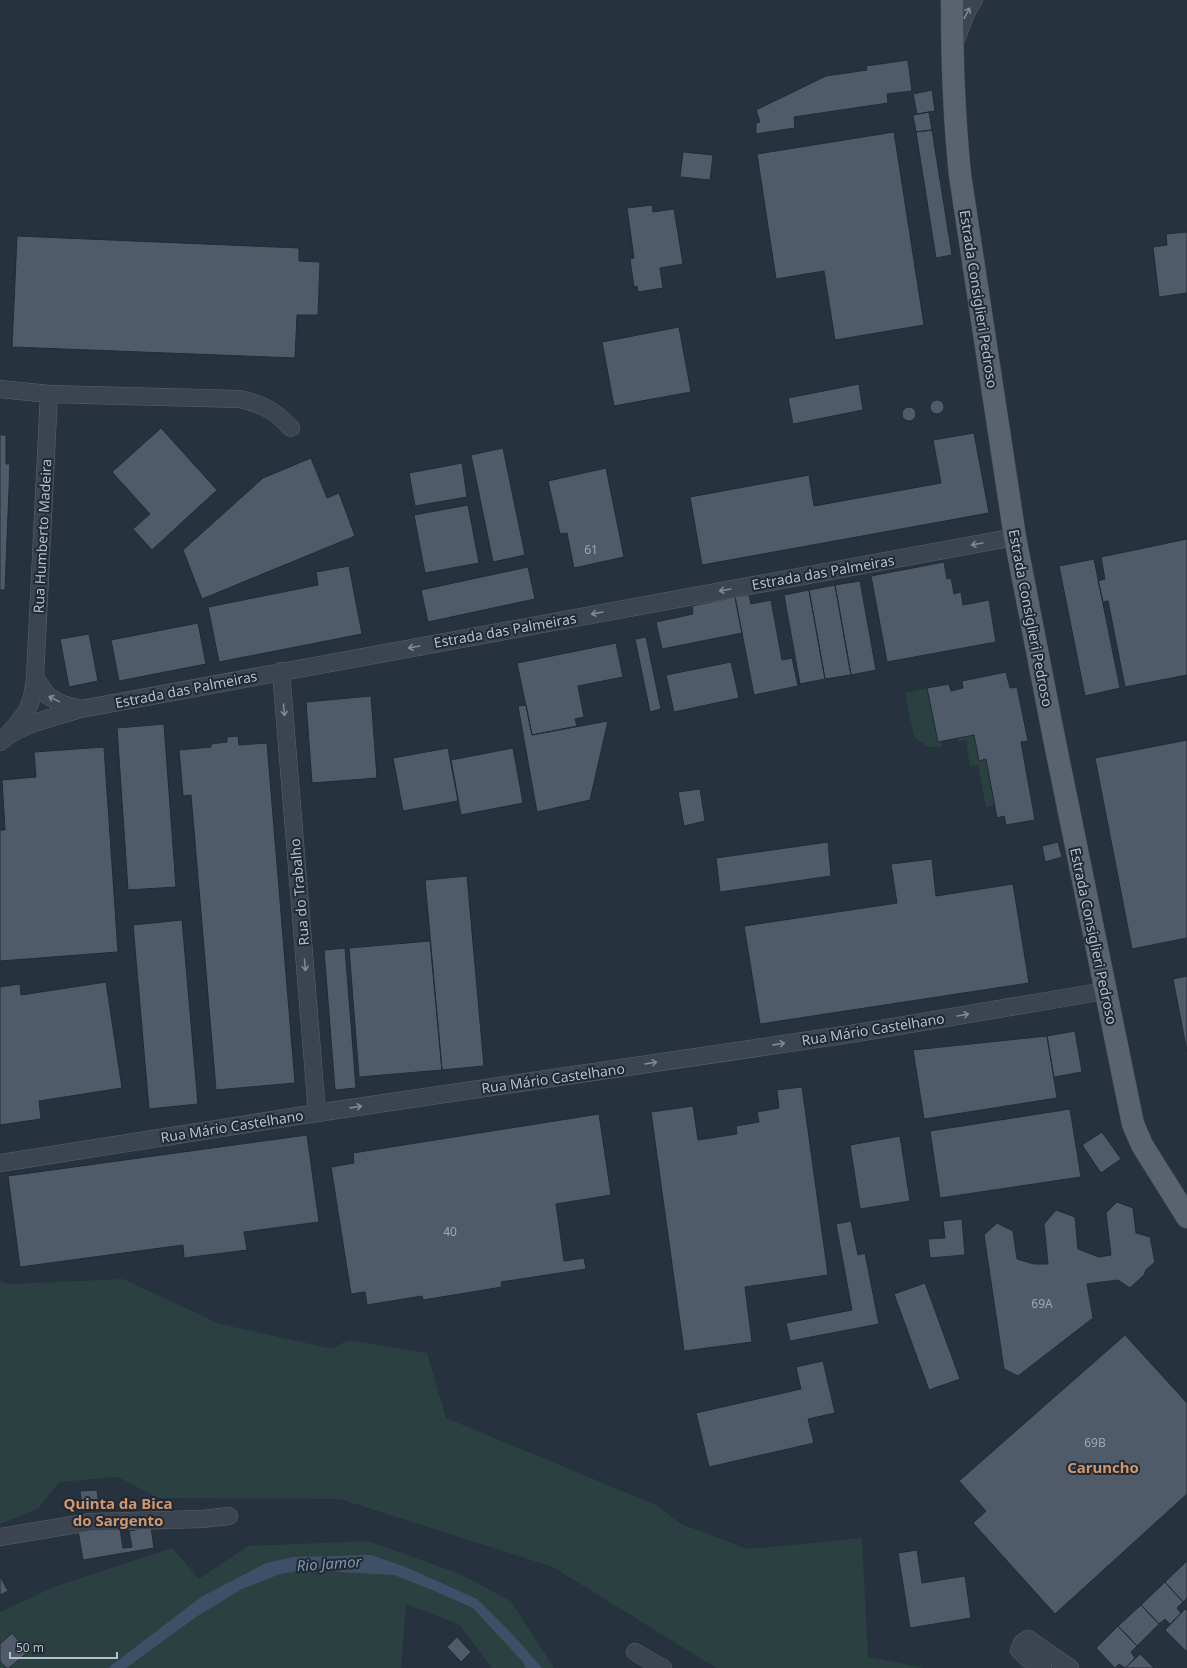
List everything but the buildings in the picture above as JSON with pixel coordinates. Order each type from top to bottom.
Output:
[{"type":"main road","name":"Estrada Consiglieri Pedroso","points":[[952,0],[952,53],[955,118],[960,175],[1015,537],[1055,746],[1133,1124],[1142,1145],[1187,1217]]},
{"type":"street","points":[[952,53],[960,28],[974,0]]},
{"type":"street","points":[[0,389],[49,394],[239,399],[252,402],[279,415],[291,428]]},
{"type":"street","name":"Rua Humberto Madeira","points":[[1,741],[23,717],[32,700],[35,678],[49,394]]},
{"type":"street","name":"Estrada das Palmeiras","points":[[1,741],[40,721],[81,709],[1015,537]]},
{"type":"street","name":"Rua do Trabalho","points":[[281,671],[318,1113]]},
{"type":"street","points":[[35,678],[48,696],[62,704],[81,709]]},
{"type":"street","name":"Rua Mário Castelhano","points":[[0,1163],[318,1113],[857,1032],[1105,991]]},
{"type":"street","points":[[0,1537],[90,1522],[202,1519],[229,1516]]},
{"type":"street","points":[[1043,1668],[1027,1658],[1019,1650],[1022,1643],[1028,1639],[1069,1668]]},
{"type":"street","points":[[635,1652],[663,1668]]},
{"type":"green space","points":[[927,688],[938,742],[942,742],[941,747],[928,747],[914,737],[905,693]]},
{"type":"green space","points":[[974,735],[979,760],[986,759],[995,805],[986,807],[978,765],[970,766],[966,740],[958,742],[957,738]]},
{"type":"green space","points":[[123,1279],[220,1324],[332,1349],[348,1340],[427,1353],[446,1418],[656,1505],[681,1524],[748,1549],[862,1538],[868,1657],[923,1668],[716,1668],[553,1567],[340,1499],[158,1498],[118,1477],[59,1482],[38,1509],[0,1524],[0,1281],[10,1284]]},
{"type":"green space","points":[[368,1541],[460,1574],[511,1601],[554,1668],[492,1668],[460,1625],[406,1604],[401,1668],[0,1668],[0,1612],[56,1586],[172,1548],[199,1579],[248,1546]]},
{"type":"water","name":"Rio Jamor","points":[[371,1555],[406,1567],[477,1599],[514,1636],[542,1668],[526,1668],[523,1662],[473,1608],[394,1575],[340,1572],[317,1568],[280,1574],[242,1589],[196,1617],[126,1668],[108,1668],[201,1597],[266,1563],[294,1557]]},
{"type":"district","name":"Caruncho","points":[[1103,1467]]},
{"type":"district","name":"Quinta da Bica do Sargento","points":[[118,1512]]}]
